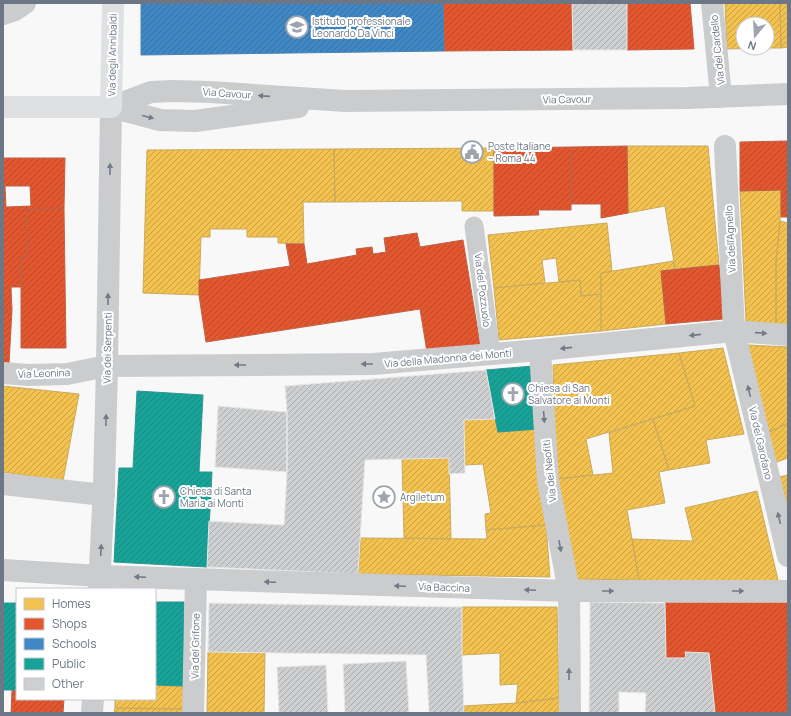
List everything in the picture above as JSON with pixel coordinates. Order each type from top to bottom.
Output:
[{"type":"main road","name":"Via degli Annibaldi","points":[[111,107],[113,3]]},
{"type":"main road","name":"Via Cavour","points":[[3,107],[111,107]]},
{"type":"street","points":[[3,14],[15,10],[25,3]]},
{"type":"street","name":"Via del Cardello","points":[[712,3],[721,97]]},
{"type":"street","name":"Via Cavour","points":[[111,107],[151,92],[173,91],[345,101],[721,97],[788,94]]},
{"type":"street","name":"Via Cavour","points":[[111,107],[160,120],[195,121],[345,101]]},
{"type":"street","name":"Via dei Serpenti","points":[[99,582],[104,495],[111,107]]},
{"type":"street","name":"Via dell'Agnello","points":[[725,146],[734,331]]},
{"type":"street","name":"Via della Madonna dei Monti","points":[[107,366],[373,364],[540,350],[734,331],[788,335]]},
{"type":"street","name":"Via del Garofano","points":[[734,331],[788,556]]},
{"type":"street","name":"Via dei Neofiti","points":[[540,350],[548,480],[569,591],[570,713]]},
{"type":"street","name":"Via Leonina","points":[[3,373],[28,375],[67,374],[107,366]]},
{"type":"street","points":[[3,484],[104,495]]},
{"type":"street","name":"Via Baccina","points":[[3,570],[99,582],[196,579],[569,591],[788,592]]},
{"type":"street","name":"Via del Grifone","points":[[194,713],[196,579]]},
{"type":"street","points":[[92,713],[93,700]]},
{"type":"lane","name":"Via del Pozzuolo","points":[[474,226],[491,354]]},
{"type":"building: Homes","points":[[725,3],[780,3],[781,48],[775,48],[775,16],[735,16],[735,49],[727,49]]},
{"type":"building: Homes","points":[[780,3],[788,3],[788,47],[781,48]]},
{"type":"building: Homes","points":[[627,146],[708,146],[719,265],[675,269],[665,206],[628,213]]},
{"type":"building: Homes","points":[[494,148],[494,211],[462,211],[462,201],[335,202],[334,149]]},
{"type":"building: Homes","points":[[334,149],[335,202],[303,202],[304,244],[278,243],[278,237],[247,237],[247,229],[210,229],[210,237],[201,237],[199,295],[143,293],[147,150]]},
{"type":"building: Homes","points":[[781,190],[776,261],[776,326],[746,321],[740,191]]},
{"type":"building: Homes","points":[[780,221],[788,223],[788,327],[776,326],[776,261]]},
{"type":"building: Homes","points":[[607,223],[612,271],[601,273],[601,294],[581,296],[580,280],[559,282],[556,258],[542,260],[545,283],[494,288],[488,235]]},
{"type":"building: Homes","points":[[673,261],[675,269],[661,271],[666,324],[601,331],[601,273]]},
{"type":"building: Homes","points":[[580,280],[581,296],[601,294],[601,331],[499,340],[494,288]]},
{"type":"building: Homes","points":[[748,345],[788,347],[788,423],[767,433]]},
{"type":"building: Homes","points":[[723,348],[744,434],[706,440],[710,463],[669,470],[653,419],[695,406],[679,353]]},
{"type":"building: Homes","points":[[679,353],[695,406],[586,439],[593,475],[556,479],[553,365]]},
{"type":"building: Homes","points":[[3,386],[79,394],[63,481],[3,472]]},
{"type":"building: Homes","points":[[495,419],[498,432],[538,429],[546,525],[486,530],[485,514],[491,513],[483,464],[465,465],[464,420]]},
{"type":"building: Homes","points":[[653,419],[669,470],[659,472],[665,503],[627,510],[639,580],[575,579],[556,479],[613,473],[609,433]]},
{"type":"building: Homes","points":[[788,423],[788,458],[774,463],[767,433]]},
{"type":"building: Homes","points":[[449,458],[451,539],[404,538],[402,459]]},
{"type":"building: Homes","points":[[788,475],[788,510],[779,477]]},
{"type":"building: Homes","points":[[757,491],[779,584],[639,580],[632,539],[693,541],[685,508]]},
{"type":"building: Homes","points":[[546,525],[550,577],[358,574],[361,538],[487,539],[486,530]]},
{"type":"building: Homes","points":[[462,607],[557,607],[559,698],[516,703],[518,684],[500,685],[500,653],[462,655]]},
{"type":"building: Homes","points":[[208,652],[265,653],[264,713],[207,713]]},
{"type":"building: Homes","points":[[156,685],[183,686],[183,709],[115,708],[115,700],[156,700]]},
{"type":"building: Homes","points":[[559,698],[560,713],[464,713],[464,706],[516,703]]},
{"type":"building: Homes","points":[[115,708],[183,709],[183,713],[114,713]]},
{"type":"building: Shops","points":[[443,3],[572,3],[573,50],[444,51]]},
{"type":"building: Shops","points":[[627,3],[690,3],[694,49],[627,50]]},
{"type":"building: Shops","points":[[788,141],[788,217],[781,217],[781,190],[740,191],[740,142]]},
{"type":"building: Shops","points":[[627,146],[628,213],[601,218],[601,204],[571,204],[571,147]]},
{"type":"building: Shops","points":[[571,147],[571,210],[538,210],[539,215],[494,216],[494,148]]},
{"type":"building: Shops","points":[[3,158],[65,158],[64,208],[26,209],[27,257],[21,257],[21,287],[11,287],[12,310],[3,309]],"holes":[[[5,186],[30,186],[31,206],[6,207]]]},
{"type":"building: Shops","points":[[64,208],[66,348],[21,348],[21,257],[27,257],[26,209]]},
{"type":"building: Shops","points":[[417,233],[420,247],[463,240],[480,344],[427,352],[420,309],[206,342],[199,295],[199,280],[290,266],[286,244],[304,244],[307,264],[357,255],[356,249],[372,247],[373,254],[386,252],[384,238]]},
{"type":"building: Shops","points":[[719,265],[724,319],[666,324],[661,271]]},
{"type":"building: Shops","points":[[3,309],[12,310],[9,364],[3,363]]},
{"type":"building: Shops","points":[[665,603],[788,603],[788,713],[715,713],[709,653],[685,652],[686,658],[666,658]]},
{"type":"building: Shops","points":[[12,690],[16,690],[16,700],[64,700],[63,713],[11,713]]},
{"type":"building: Schools","points":[[141,3],[443,3],[444,51],[141,55]]},
{"type":"building: Public","name":"Chiesa di San Salvatore ai Monti","points":[[533,366],[538,429],[498,432],[486,370]]},
{"type":"building: Public","name":"Chiesa di Santa Maria ai Monti","points":[[137,391],[203,395],[199,472],[212,472],[207,567],[114,562],[119,468],[133,468]]},
{"type":"building: Public","points":[[156,602],[184,602],[183,686],[156,685]]},
{"type":"building: Public","points":[[3,603],[16,603],[16,690],[3,690]]},
{"type":"building: Other","points":[[572,3],[627,3],[627,50],[573,50]]},
{"type":"building: Other","points":[[486,370],[495,419],[464,420],[465,473],[449,474],[449,458],[365,460],[358,574],[207,567],[209,521],[284,525],[287,472],[287,412],[285,386]]},
{"type":"building: Other","points":[[218,406],[287,412],[287,472],[215,467]]},
{"type":"building: Other","points":[[590,602],[665,603],[666,658],[686,658],[685,652],[709,653],[715,713],[645,713],[646,693],[619,692],[619,713],[589,713]]},
{"type":"building: Other","points":[[209,603],[462,607],[464,713],[429,713],[426,655],[208,652]]},
{"type":"building: Other","points":[[406,661],[409,713],[345,713],[343,664]]},
{"type":"building: Other","points":[[326,665],[328,713],[279,713],[277,667]]},
{"type":"place","name":"Istituto professionale Leonardo Da Vinci","points":[[297,27]]},
{"type":"place","name":"Poste Italiane – Roma 44","points":[[472,152]]},
{"type":"place","name":"Chiesa di San Salvatore ai Monti","points":[[513,394]]},
{"type":"place","name":"Chiesa di Santa Maria ai Monti","points":[[164,497]]},
{"type":"place","name":"Argiletum","points":[[384,497]]}]
